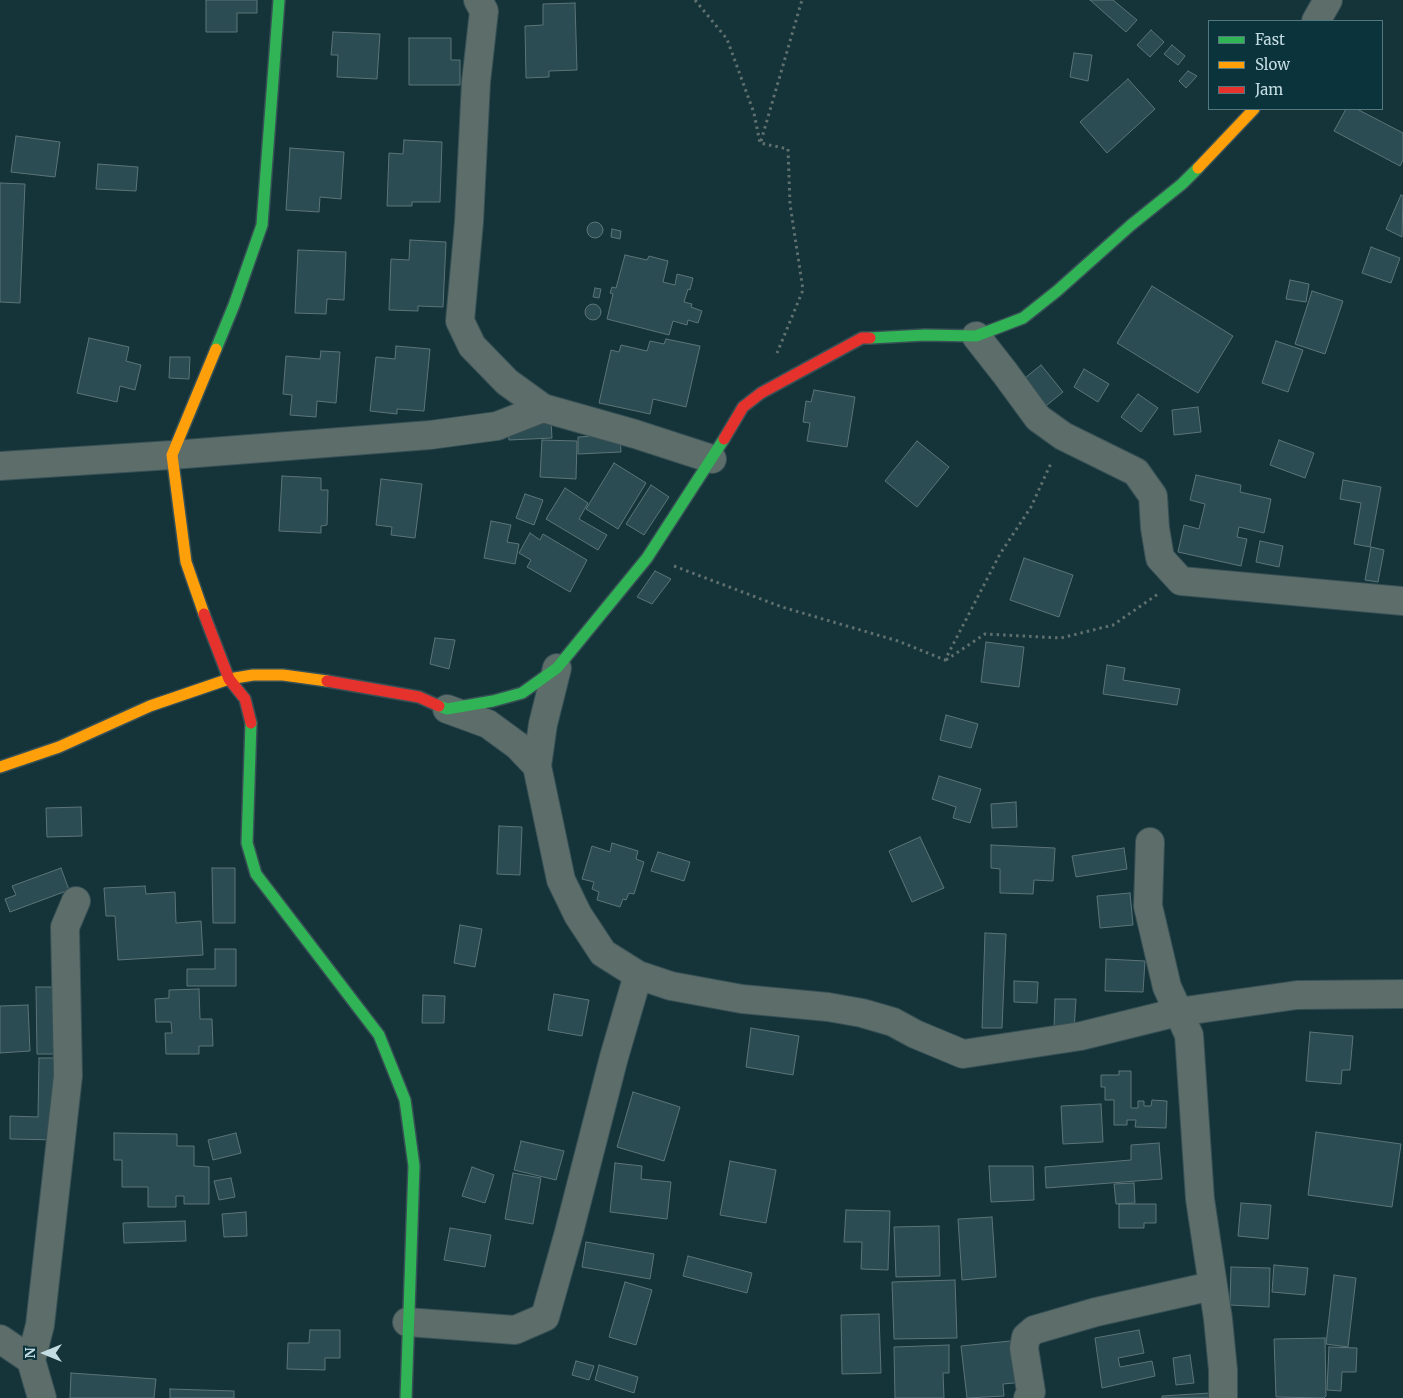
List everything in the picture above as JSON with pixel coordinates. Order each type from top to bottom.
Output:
[{"type":"street","points":[[279,0],[262,225],[234,305],[172,455],[186,562],[206,623],[229,679],[245,699],[252,725],[247,843],[256,874],[379,1035],[405,1100],[414,1166],[407,1322],[406,1398]]},
{"type":"street","points":[[478,0],[484,11],[476,82],[469,222],[460,321],[472,346],[507,382],[543,408],[635,434],[712,459]]},
{"type":"street","points":[[1317,20],[1328,0]]},
{"type":"street","points":[[447,709],[493,701],[522,693],[556,668],[647,558],[743,408],[761,393],[862,338],[925,335],[976,336],[1023,318],[1057,291],[1131,225],[1182,184],[1253,110]]},
{"type":"street","points":[[976,336],[1038,418],[1063,436],[1136,472],[1153,496],[1155,528],[1160,558],[1181,581],[1403,602]]},
{"type":"street","points":[[0,466],[430,435],[497,426],[543,408]]},
{"type":"street","points":[[556,668],[543,724],[537,766],[561,880],[578,915],[603,953],[638,975],[671,986],[704,993],[828,1006],[862,1013],[893,1022],[915,1034],[963,1054],[1081,1036],[1178,1012],[1297,995],[1403,994]]},
{"type":"street","points":[[0,768],[59,747],[150,706],[229,679],[254,675],[283,675],[317,679],[419,697],[488,724],[518,746],[537,766]]},
{"type":"street","points":[[1150,842],[1148,906],[1167,987],[1189,1035],[1200,1199],[1224,1370],[1224,1398]]},
{"type":"street","points":[[42,1398],[31,1360],[40,1325],[68,1076],[65,927],[76,901]]},
{"type":"street","points":[[407,1322],[514,1330],[545,1317],[638,975]]},
{"type":"street","points":[[1028,1398],[1031,1392],[1024,1348],[1026,1337],[1034,1330],[1096,1312],[1212,1286]]},
{"type":"street","points":[[0,1339],[31,1360]]},
{"type":"path","points":[[695,0],[727,39],[754,113],[760,143]]},
{"type":"path","points":[[760,143],[802,0]]},
{"type":"path","points":[[760,143],[788,149],[790,204],[803,290],[761,393]]},
{"type":"path","points":[[945,660],[1000,554],[1031,507],[1063,436]]},
{"type":"path","points":[[647,558],[687,570],[782,607],[898,641],[945,660]]},
{"type":"path","points":[[945,660],[985,634],[1061,638],[1113,625],[1148,600],[1181,581]]},
{"type":"building","points":[[206,0],[257,0],[257,13],[237,13],[237,32],[206,32]]},
{"type":"building","points":[[1090,0],[1113,0],[1137,20],[1126,32]]},
{"type":"building","points":[[575,3],[577,70],[549,71],[549,77],[526,78],[525,26],[543,25],[543,4]]},
{"type":"building","points":[[1151,30],[1164,42],[1150,57],[1137,45]]},
{"type":"building","points":[[333,32],[380,34],[377,79],[337,77],[338,55],[331,55]]},
{"type":"building","points":[[409,38],[451,38],[451,60],[460,60],[460,85],[409,85]]},
{"type":"building","points":[[1172,45],[1185,56],[1178,65],[1164,54]]},
{"type":"building","points":[[1074,53],[1092,55],[1088,81],[1070,77]]},
{"type":"building","points":[[1188,71],[1197,76],[1186,88],[1179,81]]},
{"type":"building","points":[[1128,79],[1155,109],[1107,153],[1080,122]]},
{"type":"building","points":[[1345,110],[1359,110],[1403,133],[1403,160],[1400,166],[1334,131]]},
{"type":"building","points":[[16,136],[60,142],[55,177],[11,172]]},
{"type":"building","points":[[404,140],[442,142],[440,202],[412,202],[412,206],[387,206],[389,153],[403,154]]},
{"type":"building","points":[[290,148],[344,152],[341,199],[320,197],[319,212],[286,210]]},
{"type":"building","points":[[98,164],[138,167],[136,191],[96,189]]},
{"type":"building","points":[[0,183],[25,184],[20,303],[0,302]]},
{"type":"building","points":[[1401,195],[1403,196],[1402,237],[1386,229]]},
{"type":"building","points":[[595,222],[601,224],[603,230],[601,236],[595,238],[589,236],[587,230],[589,224]]},
{"type":"building","points":[[612,229],[621,231],[620,239],[611,237]]},
{"type":"building","points":[[410,240],[446,242],[443,307],[418,306],[418,311],[389,310],[391,259],[409,260]]},
{"type":"building","points":[[1371,247],[1400,258],[1391,283],[1362,273]]},
{"type":"building","points":[[298,250],[346,252],[344,300],[327,299],[326,314],[295,313]]},
{"type":"building","points":[[625,255],[647,260],[649,256],[668,261],[663,282],[675,285],[677,274],[693,278],[684,302],[692,304],[691,307],[702,311],[698,323],[688,320],[687,325],[673,321],[669,335],[607,319],[613,294],[610,293],[612,287],[616,288]]},
{"type":"building","points":[[1290,280],[1309,284],[1306,302],[1286,299]]},
{"type":"building","points":[[1152,286],[1233,336],[1198,393],[1117,343]]},
{"type":"building","points":[[595,288],[601,289],[599,298],[593,297]]},
{"type":"building","points":[[1312,291],[1343,301],[1325,354],[1295,344]]},
{"type":"building","points":[[593,304],[601,312],[593,320],[585,312]]},
{"type":"building","points":[[89,338],[129,347],[126,361],[141,365],[135,390],[120,386],[117,402],[77,393]]},
{"type":"building","points":[[666,339],[700,346],[686,407],[653,399],[650,414],[599,403],[611,350],[619,352],[621,345],[647,351],[650,341],[664,344]]},
{"type":"building","points":[[1276,341],[1303,350],[1288,392],[1262,383]]},
{"type":"building","points":[[396,346],[430,349],[424,411],[397,409],[397,414],[370,411],[376,357],[395,359]]},
{"type":"building","points":[[321,351],[340,352],[336,403],[317,401],[316,417],[290,415],[292,395],[283,394],[286,356],[320,359]]},
{"type":"building","points":[[170,357],[190,357],[189,379],[169,378]]},
{"type":"building","points":[[1041,365],[1063,392],[1042,409],[1020,382]]},
{"type":"building","points":[[1084,369],[1109,384],[1098,402],[1074,387]]},
{"type":"building","points":[[814,390],[855,397],[847,447],[807,441],[810,423],[803,422],[806,401],[811,402]]},
{"type":"building","points":[[1138,394],[1158,408],[1141,432],[1121,417]]},
{"type":"building","points":[[1198,407],[1201,432],[1174,435],[1172,410]]},
{"type":"building","points":[[551,421],[552,438],[509,440],[508,424]]},
{"type":"building","points":[[620,435],[621,452],[578,454],[578,437]]},
{"type":"building","points":[[542,440],[577,441],[576,479],[540,477]]},
{"type":"building","points":[[1279,440],[1314,453],[1305,478],[1270,465]]},
{"type":"building","points":[[917,441],[949,467],[917,507],[885,481]]},
{"type":"building","points":[[614,463],[646,483],[618,529],[586,509]]},
{"type":"building","points":[[1196,475],[1241,485],[1240,492],[1271,499],[1264,533],[1239,527],[1237,537],[1247,539],[1241,566],[1178,552],[1184,525],[1199,529],[1205,504],[1190,500]]},
{"type":"building","points":[[282,476],[321,478],[321,490],[328,490],[327,525],[321,526],[321,533],[279,531]]},
{"type":"building","points":[[381,479],[422,484],[415,538],[391,535],[392,527],[376,525]]},
{"type":"building","points":[[1343,480],[1381,487],[1370,547],[1354,544],[1361,503],[1340,499]]},
{"type":"building","points":[[651,485],[669,497],[644,535],[626,524]]},
{"type":"building","points":[[565,488],[588,503],[579,519],[607,535],[598,550],[546,519]]},
{"type":"building","points":[[525,494],[543,500],[534,525],[516,518]]},
{"type":"building","points":[[491,521],[511,525],[507,542],[519,544],[515,564],[484,558]]},
{"type":"building","points":[[530,533],[540,540],[543,534],[587,560],[570,592],[527,567],[531,560],[519,553]]},
{"type":"building","points":[[1260,541],[1283,546],[1279,567],[1256,562]]},
{"type":"building","points":[[1371,547],[1384,550],[1378,582],[1365,580]]},
{"type":"building","points":[[1024,558],[1073,575],[1059,617],[1010,600]]},
{"type":"building","points":[[655,571],[671,579],[652,604],[637,597]]},
{"type":"building","points":[[435,638],[455,640],[449,669],[430,664]]},
{"type":"building","points":[[986,642],[1024,647],[1019,687],[981,682]]},
{"type":"building","points":[[1107,665],[1125,668],[1123,680],[1180,689],[1177,705],[1103,694]]},
{"type":"building","points":[[946,715],[978,724],[971,748],[940,740]]},
{"type":"building","points":[[939,776],[981,789],[970,823],[953,818],[956,807],[932,799]]},
{"type":"building","points":[[1016,802],[1017,827],[992,828],[991,804]]},
{"type":"building","points":[[81,807],[82,836],[47,837],[46,808]]},
{"type":"building","points":[[499,826],[522,827],[520,875],[497,874]]},
{"type":"building","points":[[920,837],[944,888],[912,902],[889,851]]},
{"type":"building","points":[[612,843],[638,851],[636,859],[644,862],[634,894],[629,893],[626,900],[623,899],[620,907],[597,900],[599,892],[592,889],[594,882],[582,879],[592,846],[610,852]]},
{"type":"building","points":[[991,845],[1055,848],[1053,881],[1034,880],[1033,894],[1000,893],[1000,869],[991,868]]},
{"type":"building","points":[[1124,848],[1127,869],[1076,877],[1072,856]]},
{"type":"building","points":[[658,852],[690,862],[684,881],[651,871]]},
{"type":"building","points":[[61,868],[69,890],[10,912],[5,899],[16,895],[12,886]]},
{"type":"building","points":[[212,868],[235,868],[235,923],[213,923]]},
{"type":"building","points":[[145,886],[146,894],[175,892],[176,923],[201,921],[203,955],[118,960],[115,916],[106,916],[104,888]]},
{"type":"building","points":[[1130,893],[1133,925],[1100,928],[1097,896]]},
{"type":"building","points":[[460,925],[482,929],[475,967],[454,963]]},
{"type":"building","points":[[985,933],[1006,934],[1002,1028],[982,1028]]},
{"type":"building","points":[[215,949],[236,949],[236,986],[187,986],[187,969],[215,969]]},
{"type":"building","points":[[1106,959],[1145,961],[1143,992],[1105,991]]},
{"type":"building","points":[[1014,981],[1038,982],[1037,1003],[1014,1002]]},
{"type":"building","points":[[36,987],[59,987],[60,1054],[37,1054]]},
{"type":"building","points":[[199,989],[200,1019],[212,1019],[213,1046],[199,1046],[199,1054],[166,1054],[165,1033],[172,1033],[171,1022],[156,1022],[155,999],[169,998],[169,990]]},
{"type":"building","points":[[554,994],[589,1000],[582,1036],[548,1030]]},
{"type":"building","points":[[423,995],[445,996],[444,1023],[422,1023]]},
{"type":"building","points":[[1055,999],[1076,999],[1074,1030],[1054,1029]]},
{"type":"building","points":[[28,1005],[30,1051],[0,1053],[0,1006]]},
{"type":"building","points":[[751,1028],[799,1036],[793,1075],[746,1067]]},
{"type":"building","points":[[1310,1032],[1353,1036],[1350,1070],[1342,1070],[1341,1084],[1306,1081]]},
{"type":"building","points":[[39,1058],[60,1058],[59,1140],[10,1139],[10,1116],[38,1117]]},
{"type":"building","points":[[1119,1071],[1131,1071],[1131,1108],[1138,1108],[1138,1101],[1144,1101],[1144,1106],[1151,1106],[1152,1100],[1167,1101],[1166,1128],[1135,1127],[1136,1120],[1127,1120],[1127,1125],[1114,1125],[1114,1100],[1105,1100],[1105,1087],[1101,1087],[1101,1075],[1119,1075]]},
{"type":"building","points":[[633,1092],[680,1107],[664,1161],[617,1147]]},
{"type":"building","points":[[1101,1104],[1103,1142],[1063,1144],[1061,1106]]},
{"type":"building","points":[[1316,1132],[1401,1144],[1392,1207],[1308,1195]]},
{"type":"building","points":[[114,1133],[177,1134],[177,1146],[194,1146],[194,1166],[209,1167],[209,1204],[184,1204],[184,1196],[176,1196],[176,1207],[148,1207],[148,1187],[122,1187],[122,1160],[114,1160]]},
{"type":"building","points":[[236,1133],[241,1153],[213,1160],[208,1140]]},
{"type":"building","points":[[521,1141],[564,1151],[556,1180],[514,1170]]},
{"type":"building","points":[[1159,1143],[1162,1179],[1046,1188],[1045,1167],[1131,1160],[1131,1145]]},
{"type":"building","points":[[730,1161],[776,1170],[766,1223],[720,1215]]},
{"type":"building","points":[[615,1163],[642,1166],[641,1179],[671,1182],[667,1219],[610,1212]]},
{"type":"building","points":[[989,1166],[1033,1166],[1034,1200],[991,1202]]},
{"type":"building","points":[[472,1167],[494,1175],[485,1203],[462,1196]]},
{"type":"building","points":[[513,1173],[541,1178],[533,1224],[505,1219]]},
{"type":"building","points":[[231,1178],[235,1197],[219,1200],[214,1181]]},
{"type":"building","points":[[1134,1183],[1135,1203],[1116,1204],[1114,1184]]},
{"type":"building","points":[[1241,1203],[1271,1205],[1268,1239],[1238,1236]]},
{"type":"building","points":[[1119,1204],[1156,1204],[1156,1223],[1144,1223],[1144,1228],[1119,1228]]},
{"type":"building","points":[[846,1210],[890,1211],[888,1270],[861,1269],[862,1242],[844,1242]]},
{"type":"building","points":[[246,1212],[247,1236],[224,1237],[222,1214]]},
{"type":"building","points":[[992,1217],[996,1277],[962,1280],[958,1219]]},
{"type":"building","points":[[185,1221],[186,1241],[124,1243],[123,1223]]},
{"type":"building","points":[[939,1226],[940,1276],[896,1277],[894,1227]]},
{"type":"building","points":[[450,1228],[491,1235],[485,1267],[444,1260]]},
{"type":"building","points":[[586,1242],[654,1254],[650,1279],[582,1267]]},
{"type":"building","points":[[688,1256],[752,1273],[747,1293],[683,1276]]},
{"type":"building","points":[[1274,1265],[1308,1268],[1305,1295],[1272,1292]]},
{"type":"building","points":[[1231,1267],[1270,1268],[1269,1307],[1230,1305]]},
{"type":"building","points":[[1334,1275],[1356,1278],[1348,1347],[1326,1344]]},
{"type":"building","points":[[955,1280],[957,1338],[894,1339],[892,1282]]},
{"type":"building","points":[[625,1282],[652,1290],[636,1345],[609,1337]]},
{"type":"building","points":[[879,1314],[881,1373],[842,1374],[841,1315]]},
{"type":"building","points":[[310,1330],[340,1330],[340,1358],[325,1358],[325,1370],[287,1369],[288,1343],[309,1343]]},
{"type":"building","points":[[1139,1330],[1144,1353],[1118,1358],[1120,1367],[1152,1361],[1155,1376],[1102,1388],[1095,1338]]},
{"type":"building","points":[[1325,1338],[1326,1396],[1324,1398],[1276,1397],[1274,1339]]},
{"type":"building","points":[[1020,1340],[1024,1382],[1003,1384],[1004,1396],[967,1398],[961,1346]]},
{"type":"building","points":[[949,1345],[949,1373],[943,1373],[944,1398],[895,1398],[894,1347]]},
{"type":"building","points":[[1329,1347],[1357,1348],[1356,1372],[1342,1372],[1341,1391],[1327,1390]]},
{"type":"building","points":[[1190,1355],[1194,1383],[1176,1385],[1173,1358]]},
{"type":"building","points":[[576,1361],[594,1366],[589,1380],[572,1375]]},
{"type":"building","points":[[599,1365],[638,1377],[634,1393],[595,1380]]},
{"type":"building","points":[[71,1373],[156,1379],[154,1398],[70,1398]]},
{"type":"building","points":[[170,1389],[234,1391],[234,1398],[170,1398]]},
{"type":"building","points":[[1210,1393],[1210,1398],[1162,1398],[1162,1396]]},
{"type":"traffic: fast","points":[[216,349],[234,305],[262,225],[279,0]]},
{"type":"traffic: fast","points":[[870,338],[925,335],[976,336],[1023,318],[1057,291],[1131,225],[1182,184],[1198,168]]},
{"type":"traffic: fast","points":[[439,706],[447,709],[493,701],[522,693],[557,668],[647,558],[724,439]]},
{"type":"traffic: fast","points":[[251,723],[247,843],[256,874],[379,1035],[405,1100],[414,1166],[406,1398]]},
{"type":"traffic: slow","points":[[1198,168],[1253,110]]},
{"type":"traffic: slow","points":[[204,614],[186,562],[172,455],[216,349]]},
{"type":"traffic: slow","points":[[0,767],[59,747],[150,706],[229,679],[253,675],[283,675],[327,681]]},
{"type":"traffic: jam","points":[[724,439],[743,407],[761,393],[862,338],[870,338]]},
{"type":"traffic: jam","points":[[204,614],[229,679],[245,699],[251,723]]},
{"type":"traffic: jam","points":[[327,681],[419,697],[439,706]]}]
